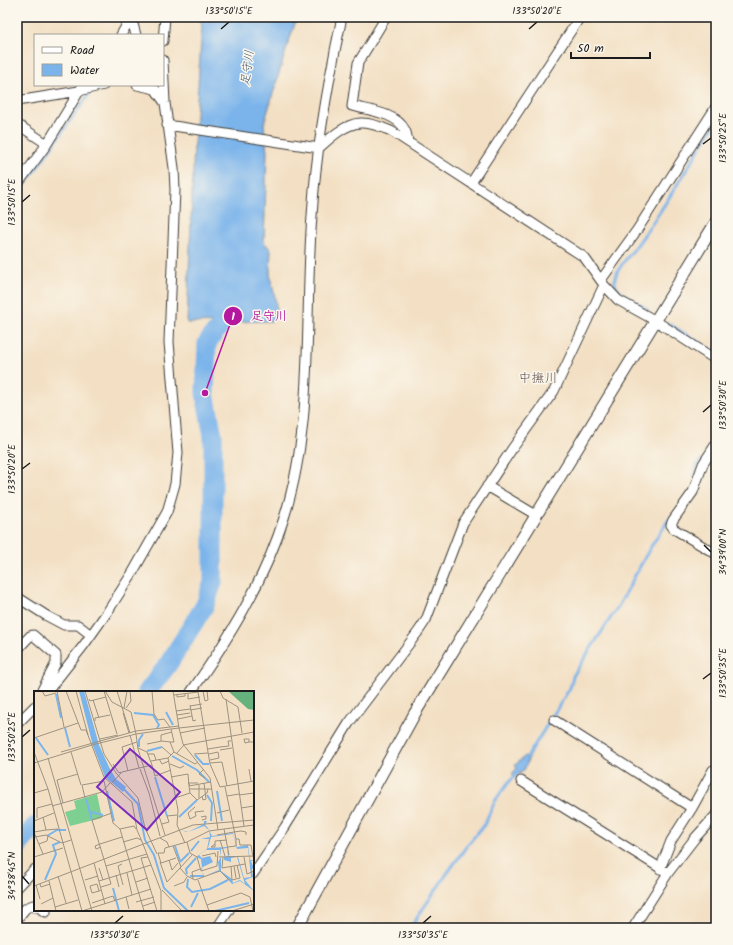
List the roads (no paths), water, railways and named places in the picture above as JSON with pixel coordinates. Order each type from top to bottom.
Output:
[{"type":"street","points":[[164,34],[165,17]]},
{"type":"street","points":[[192,691],[245,609],[263,573],[285,517],[292,486],[299,450],[306,376],[312,216],[317,147],[342,17]]},
{"type":"street","points":[[386,17],[358,63],[352,106],[382,113],[396,121],[405,129],[408,142]]},
{"type":"street","points":[[470,183],[580,17]]},
{"type":"street","points":[[122,34],[133,26]]},
{"type":"street","points":[[48,691],[108,612],[167,512],[175,484],[178,453],[169,342],[175,190],[171,125],[165,102],[164,81]]},
{"type":"street","points":[[17,101],[96,86]]},
{"type":"street","points":[[154,87],[165,102]]},
{"type":"street","points":[[17,185],[47,144],[82,88]]},
{"type":"street","points":[[254,872],[349,723],[426,620],[463,523],[512,449],[554,391],[602,282],[716,107]]},
{"type":"street","points":[[171,125],[317,147],[346,128],[360,123],[374,124],[391,131],[584,257],[602,282],[618,300],[656,320],[716,360]]},
{"type":"street","points":[[17,124],[47,144]]},
{"type":"street","points":[[297,928],[415,713],[716,222]]},
{"type":"street","points":[[716,444],[703,464],[693,492],[673,520],[671,526],[716,554]]},
{"type":"street","points":[[488,486],[536,515]]},
{"type":"street","points":[[17,597],[64,625],[78,625],[91,635]]},
{"type":"street","points":[[19,645],[30,636],[34,636],[56,655],[56,663],[42,691]]},
{"type":"street","points":[[17,724],[34,707]]},
{"type":"street","points":[[554,720],[692,808]]},
{"type":"street","points":[[664,871],[671,841],[692,808],[713,770],[716,772]]},
{"type":"street","points":[[521,781],[664,871]]},
{"type":"street","points":[[633,928],[664,871],[716,815]]},
{"type":"street","points":[[17,888],[34,870]]},
{"type":"street","points":[[17,919],[26,908],[32,905],[34,906]]},
{"type":"street","points":[[217,928],[228,911]]},
{"type":"water","points":[[199,17],[297,17],[264,124],[267,152],[264,242],[271,250],[270,272],[276,303],[273,321],[187,323],[194,144],[202,26]]},
{"type":"water","points":[[525,756],[529,757],[526,767],[515,777],[512,774],[517,768],[515,765]]},
{"type":"waterway","points":[[135,27],[142,17]]},
{"type":"waterway","points":[[17,196],[92,90]]},
{"type":"waterway","points":[[647,309],[628,298],[617,287],[615,283],[616,275],[666,203],[716,122]]},
{"type":"waterway","name":"足守川","points":[[148,691],[167,666],[205,605],[213,582],[213,436],[205,393],[207,343],[230,313],[230,299]]},
{"type":"waterway","points":[[669,324],[716,353]]},
{"type":"waterway","points":[[710,445],[716,436]]},
{"type":"waterway","points":[[695,475],[697,465],[701,460]]},
{"type":"waterway","points":[[526,759],[570,688],[573,676],[619,605],[650,548],[669,519]]},
{"type":"waterway","points":[[410,928],[446,875],[484,825],[495,801],[508,783],[517,774]]},
{"type":"waterway","name":"足守川","points":[[17,847],[34,827]]},
{"type":"place","name":"足守川","points":[[205,393]]},
{"type":"district","name":"中撫川","points":[[538,377]]}]
